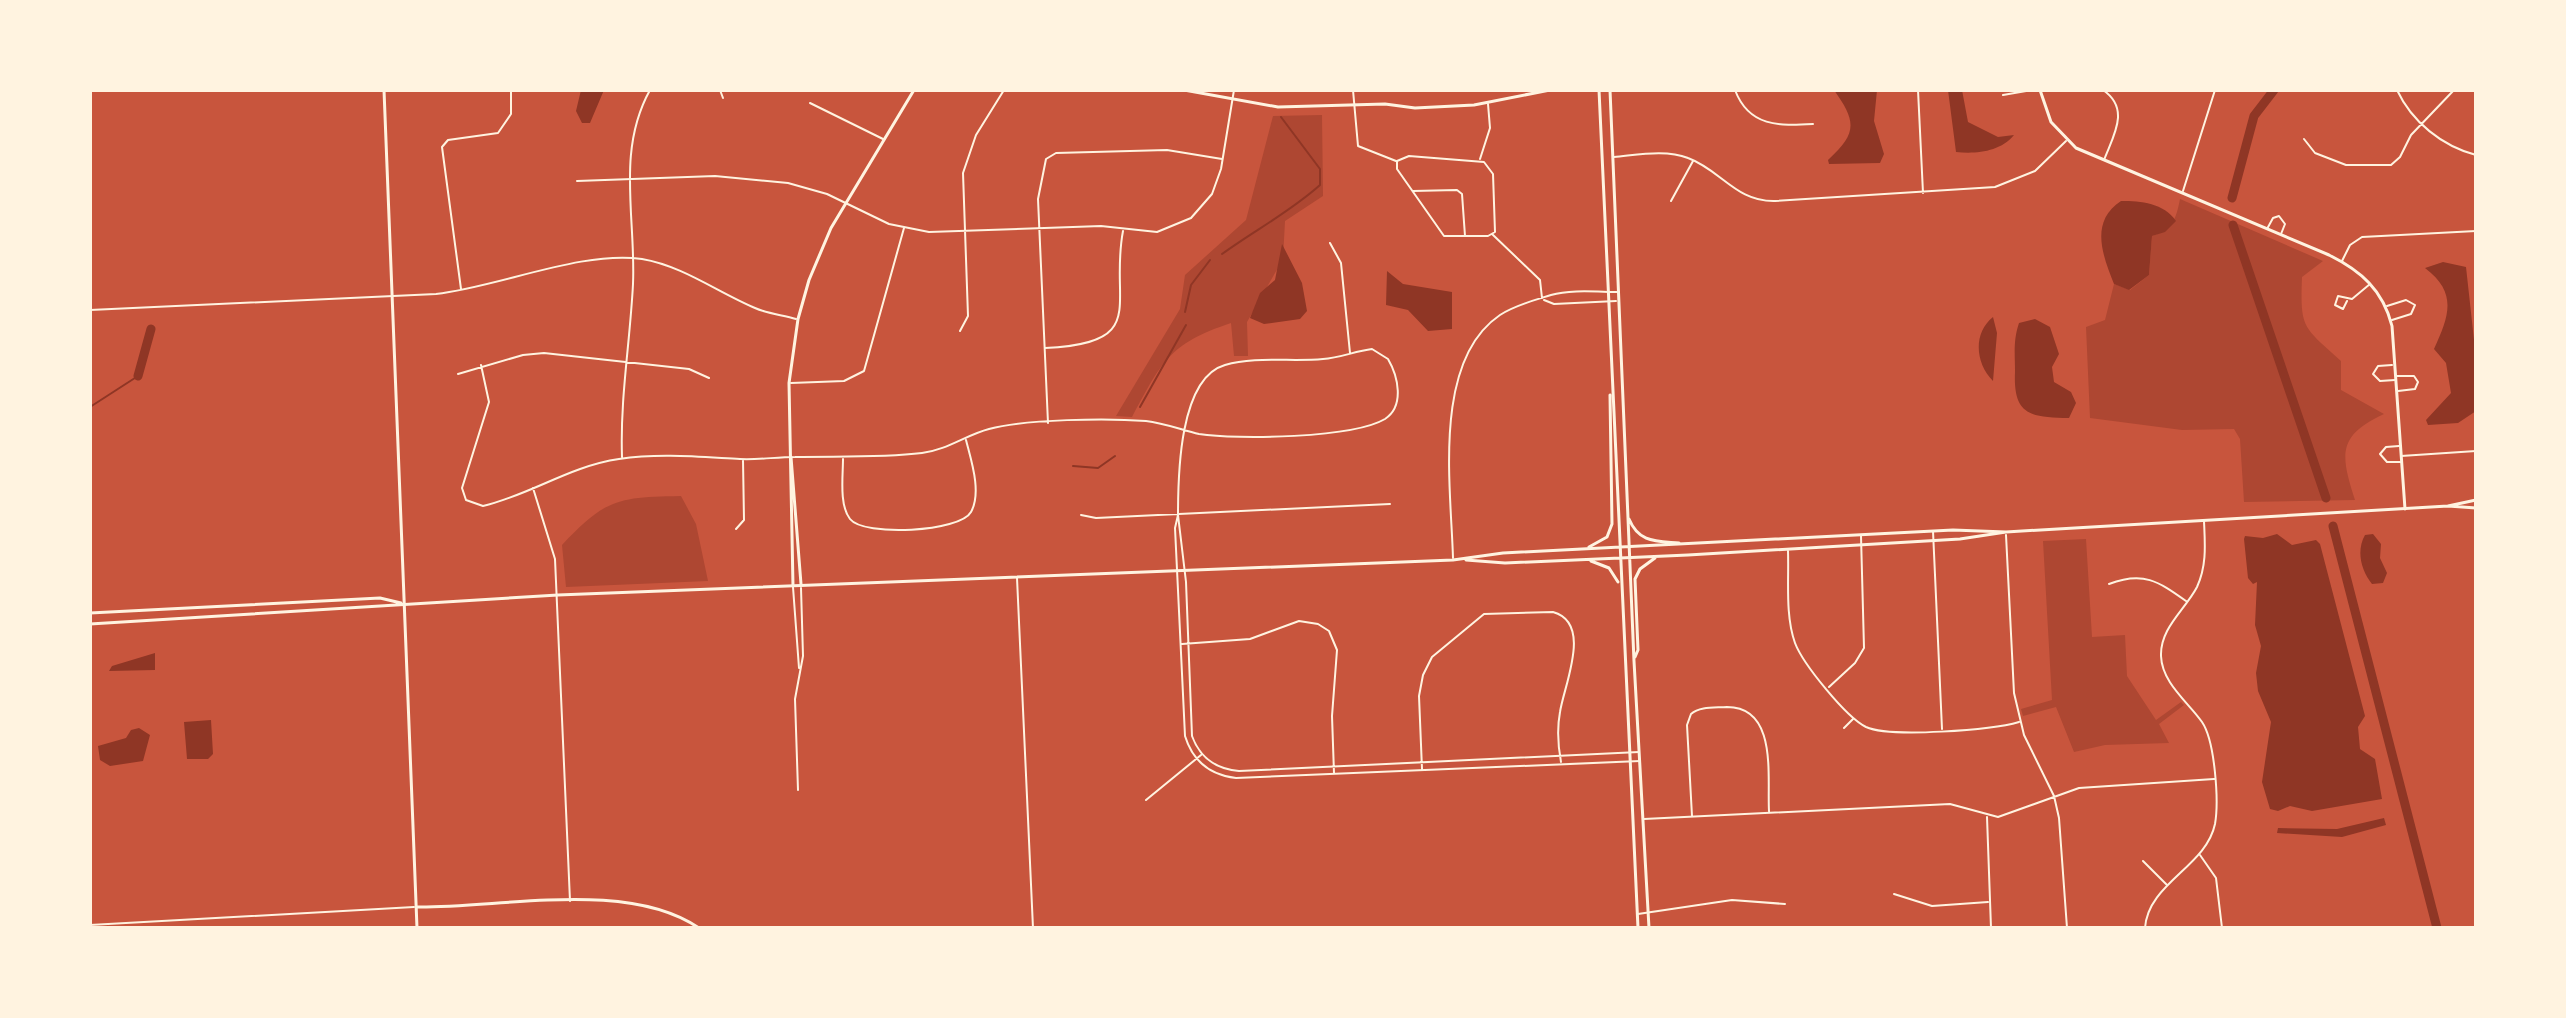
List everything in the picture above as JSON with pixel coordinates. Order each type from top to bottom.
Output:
[{"type":"main road","points":[[384,90],[417,928]]},
{"type":"main road","points":[[793,586],[789,383],[798,319],[819,253],[914,90]]},
{"type":"main road","points":[[1184,90],[1278,107],[1354,105],[1415,108],[1488,103],[1550,90]]},
{"type":"main road","points":[[1599,90],[1638,928]]},
{"type":"main road","points":[[1610,90],[1629,558],[1649,928]]},
{"type":"main road","points":[[2040,90],[2051,122],[2067,140],[2104,160],[2341,261],[2371,284],[2386,307],[2390,320],[2405,510]]},
{"type":"main road","points":[[1582,549],[1598,544],[1612,528],[1608,404],[1612,387]]},
{"type":"main road","points":[[791,457],[795,467],[801,586]]},
{"type":"main road","points":[[1462,559],[1505,563],[1934,541],[2006,532],[2405,510],[2476,500]]},
{"type":"main road","points":[[2448,506],[2476,508]]},
{"type":"main road","points":[[1628,516],[1634,530],[1646,539],[1695,544]]},
{"type":"main road","points":[[90,613],[380,598],[403,603],[1453,560],[1487,554],[1933,531],[2006,532]]},
{"type":"main road","points":[[1634,661],[1638,650],[1635,579],[1643,566],[1659,556]]},
{"type":"main road","points":[[1583,560],[1603,564],[1620,586]]},
{"type":"main road","points":[[90,624],[391,607],[403,603]]},
{"type":"main road","points":[[415,907],[621,900],[646,904],[699,928]]},
{"type":"street","points":[[462,291],[442,147],[450,140],[498,133],[511,114],[511,90]]},
{"type":"street","points":[[622,458],[620,398],[632,258],[629,178],[634,124],[650,90]]},
{"type":"street","points":[[720,90],[723,98]]},
{"type":"street","points":[[960,331],[968,316],[965,160],[976,135],[1004,90]]},
{"type":"street","points":[[577,181],[715,176],[788,183],[814,189],[870,218],[904,228],[965,232],[1101,226],[1144,233],[1171,228],[1191,218],[1204,205],[1218,182],[1234,90]]},
{"type":"street","points":[[1353,90],[1358,146],[1397,161],[1409,156],[1480,159],[1493,174],[1496,229],[1492,234],[1444,236],[1399,173],[1397,161]]},
{"type":"street","points":[[1735,90],[1748,112],[1764,123],[1813,124]]},
{"type":"street","points":[[1918,90],[1923,193]]},
{"type":"street","points":[[2003,95],[2032,90]]},
{"type":"street","points":[[2103,90],[2114,99],[2119,114],[2104,160]]},
{"type":"street","points":[[2182,193],[2215,90]]},
{"type":"street","points":[[2397,90],[2422,123],[2448,144],[2476,155]]},
{"type":"street","points":[[2304,139],[2309,149],[2338,163],[2385,166],[2400,157],[2422,123],[2454,90]]},
{"type":"street","points":[[810,103],[884,140]]},
{"type":"street","points":[[1480,159],[1490,128],[1488,103]]},
{"type":"street","points":[[1613,157],[1669,154],[1694,160],[1735,191],[1764,202],[1923,193],[2009,184],[2035,171],[2067,140]]},
{"type":"street","points":[[1048,423],[1039,228],[1039,191],[1046,159],[1056,153],[1167,150],[1223,159]]},
{"type":"street","points":[[1671,201],[1694,160]]},
{"type":"street","points":[[1412,191],[1457,190],[1462,194],[1465,237]]},
{"type":"street","points":[[2267,229],[2273,218],[2283,217],[2285,224],[2281,235]]},
{"type":"street","points":[[789,383],[844,381],[864,371],[904,228]]},
{"type":"street","points":[[1045,348],[1088,345],[1113,327],[1121,308],[1123,230]]},
{"type":"street","points":[[2341,261],[2350,245],[2362,237],[2476,231]]},
{"type":"street","points":[[1492,234],[1540,280],[1542,300]]},
{"type":"street","points":[[1330,243],[1341,263],[1344,323],[1350,354]]},
{"type":"street","points":[[90,310],[462,291],[587,261],[632,258],[672,267],[757,309],[798,319]]},
{"type":"street","points":[[2347,301],[2371,284]]},
{"type":"street","points":[[1453,560],[1450,451],[1461,369],[1473,345],[1489,324],[1512,308],[1553,294],[1619,292]]},
{"type":"street","points":[[1542,300],[1554,304],[1619,301]]},
{"type":"street","points":[[2386,307],[2406,300],[2415,305],[2411,314],[2390,320]]},
{"type":"street","points":[[481,365],[489,402],[462,488],[466,500],[483,506],[586,466],[622,458],[743,459],[924,452],[998,426],[1048,423],[1137,421],[1186,430],[1228,437],[1340,432],[1377,422],[1390,414],[1398,400],[1391,364],[1378,350],[1219,367],[1198,388],[1186,430],[1178,468],[1176,569],[1185,736],[1196,759],[1210,771],[1236,778],[1640,761]]},
{"type":"street","points":[[458,374],[481,365],[534,353],[689,369],[709,378]]},
{"type":"street","points":[[2395,364],[2378,366],[2373,374],[2380,381],[2414,376],[2418,382],[2415,389],[2397,391]]},
{"type":"street","points":[[843,457],[846,511],[854,523],[872,529],[962,523],[972,511],[973,464],[965,439]]},
{"type":"street","points":[[2400,446],[2383,448],[2380,454],[2387,462],[2476,451]]},
{"type":"street","points":[[736,529],[744,520],[743,459]]},
{"type":"street","points":[[533,488],[552,542],[558,595],[570,901]]},
{"type":"street","points":[[1081,515],[1096,518],[1390,504]]},
{"type":"street","points":[[1178,515],[1184,569],[1192,736],[1202,754],[1229,770],[1640,752]]},
{"type":"street","points":[[2145,928],[2149,910],[2199,853],[2214,826],[2214,779],[2207,730],[2172,684],[2162,665],[2165,634],[2198,584],[2205,559],[2204,521]]},
{"type":"street","points":[[1933,531],[1942,730]]},
{"type":"street","points":[[2006,532],[2012,672],[2020,722],[2054,796],[2062,835],[2067,928]]},
{"type":"street","points":[[1827,688],[1855,663],[1864,648],[1861,535]]},
{"type":"street","points":[[1788,549],[1792,633],[1801,656],[1854,719],[1883,732],[2020,722]]},
{"type":"street","points":[[1017,576],[1033,928]]},
{"type":"street","points":[[2109,584],[2127,577],[2146,576],[2187,601]]},
{"type":"street","points":[[793,586],[799,669],[795,725],[798,790]]},
{"type":"street","points":[[799,669],[803,656],[801,586]]},
{"type":"street","points":[[1422,771],[1419,696],[1427,665],[1472,621],[1486,614],[1550,611],[1568,620],[1573,650],[1560,712],[1561,763]]},
{"type":"street","points":[[1181,644],[1250,639],[1299,621],[1318,624],[1329,631],[1337,650],[1332,716],[1334,774]]},
{"type":"street","points":[[1692,816],[1688,719],[1695,711],[1715,708],[1740,709],[1761,724],[1766,742],[1769,813]]},
{"type":"street","points":[[1844,728],[1854,719]]},
{"type":"street","points":[[1146,800],[1202,754]]},
{"type":"street","points":[[1643,819],[1950,804],[1987,816],[2006,816],[2054,796],[2091,786],[2214,779]]},
{"type":"street","points":[[1987,816],[1991,928]]},
{"type":"street","points":[[2199,853],[2216,878],[2222,928]]},
{"type":"street","points":[[2143,861],[2168,885]]},
{"type":"street","points":[[1894,894],[1932,906],[1989,902]]},
{"type":"street","points":[[1637,914],[1732,900],[1785,904]]},
{"type":"street","points":[[90,925],[415,907]]},
{"type":"shaded area","points":[[581,90],[604,90],[590,123],[582,123],[576,111]]},
{"type":"shaded area","points":[[1834,90],[1877,90],[1874,121],[1884,154],[1880,163],[1829,164],[1828,160],[1845,142],[1850,126],[1847,110]]},
{"type":"shaded area","points":[[1948,90],[1962,90],[1968,122],[1998,137],[2014,135],[2002,145],[1987,151],[1956,152]]},
{"type":"shaded area","points":[[1322,115],[1323,196],[1285,221],[1283,259],[1247,322],[1248,356],[1234,356],[1231,323],[1210,331],[1180,347],[1169,357],[1132,417],[1116,416],[1180,309],[1185,275],[1246,220],[1273,116]]},
{"type":"shaded area","points":[[2180,199],[2323,261],[2302,277],[2302,308],[2306,326],[2341,361],[2341,390],[2384,414],[2357,431],[2346,449],[2347,471],[2355,500],[2244,502],[2240,439],[2234,429],[2182,430],[2090,418],[2086,327],[2105,320],[2114,284],[2130,290],[2149,275],[2152,236],[2165,230],[2172,222]]},
{"type":"shaded area","points":[[2121,201],[2159,207],[2176,221],[2165,232],[2152,236],[2149,275],[2129,290],[2114,284],[2101,240],[2105,219]]},
{"type":"shaded area","points":[[1282,244],[1302,283],[1307,311],[1300,319],[1264,324],[1250,318],[1260,293],[1275,280]]},
{"type":"shaded area","points":[[2443,262],[2466,267],[2476,358],[2476,411],[2458,423],[2428,425],[2426,420],[2451,393],[2446,363],[2434,349],[2444,326],[2448,306],[2446,296],[2435,277],[2425,268]]},
{"type":"shaded area","points":[[1387,271],[1403,284],[1452,292],[1452,329],[1428,331],[1408,310],[1386,305]]},
{"type":"shaded area","points":[[1993,317],[1997,333],[1993,381],[1983,366],[1979,340]]},
{"type":"shaded area","points":[[2035,319],[2050,327],[2059,354],[2052,367],[2054,382],[2071,392],[2076,403],[2069,418],[2035,415],[2021,406],[2017,398],[2017,330],[2019,323]]},
{"type":"shaded area","points":[[681,496],[696,524],[708,581],[566,587],[562,545],[590,518],[627,500]]},
{"type":"shaded area","points":[[2277,534],[2292,545],[2316,540],[2320,544],[2365,716],[2358,727],[2360,749],[2375,759],[2382,799],[2312,811],[2290,806],[2278,811],[2270,809],[2262,782],[2271,722],[2258,691],[2256,673],[2261,646],[2255,625],[2257,582],[2253,584],[2248,578],[2244,539],[2245,536],[2263,538]]},
{"type":"shaded area","points":[[2373,534],[2381,544],[2380,558],[2387,573],[2383,583],[2372,584],[2365,573],[2360,554],[2365,535]]},
{"type":"shaded area","points":[[2086,539],[2092,637],[2125,635],[2127,676],[2156,720],[2181,702],[2184,705],[2159,724],[2169,743],[2105,745],[2074,752],[2056,707],[2023,716],[2021,709],[2052,700],[2043,541]]},
{"type":"shaded area","points":[[155,653],[155,670],[109,671],[112,666]]},
{"type":"shaded area","points":[[211,720],[213,754],[208,759],[187,759],[184,722]]},
{"type":"shaded area","points":[[139,728],[150,735],[143,761],[110,766],[100,760],[98,746],[126,738],[131,730]]},
{"type":"shaded area","points":[[2384,818],[2386,825],[2342,837],[2277,833],[2278,828],[2337,829]]},
{"type":"waterway","points":[[2232,198],[2254,116],[2274,90]]},
{"type":"waterway","points":[[1222,254],[1320,185],[1320,169],[1281,117]]},
{"type":"waterway","points":[[2233,225],[2326,498]]},
{"type":"waterway","points":[[1185,312],[1191,285],[1210,260]]},
{"type":"waterway","points":[[1140,407],[1186,325]]},
{"type":"waterway","points":[[138,376],[151,329]]},
{"type":"waterway","points":[[90,407],[138,376]]},
{"type":"waterway","points":[[1073,466],[1098,468],[1115,456]]},
{"type":"waterway","points":[[2333,526],[2437,928]]}]
